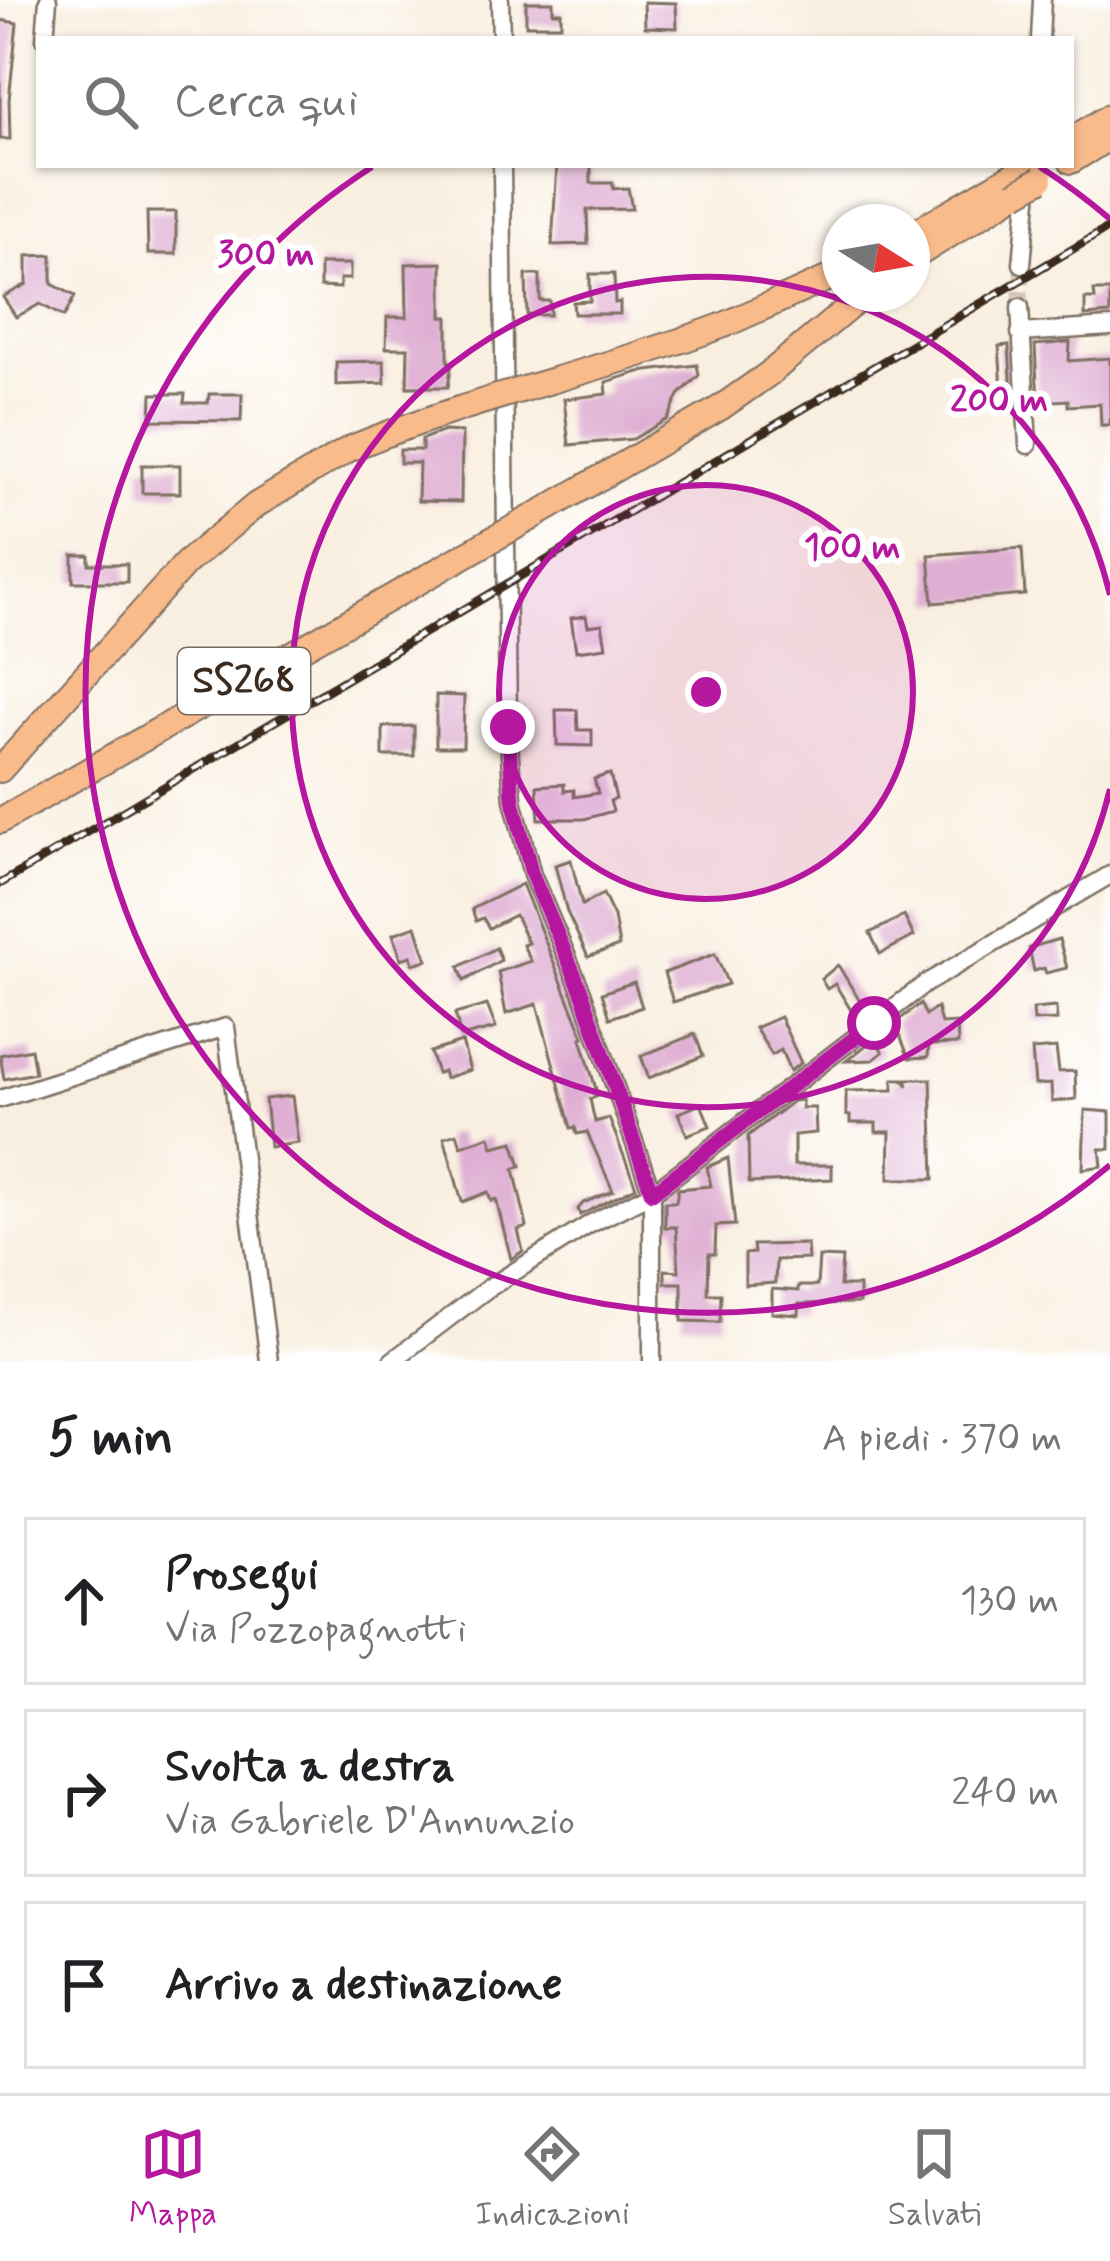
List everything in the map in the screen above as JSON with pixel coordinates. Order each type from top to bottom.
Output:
[{"type":"highway","points":[[1074,138],[1110,116]]},
{"type":"highway","points":[[1074,159],[1110,137]]},
{"type":"highway","points":[[930,225],[1027,175]]},
{"type":"highway","points":[[930,245],[1027,175]]},
{"type":"highway","name":"SS268","points":[[0,770],[186,563],[256,505],[349,449],[409,424],[663,348],[822,281]]},
{"type":"highway","name":"SS268","points":[[0,820],[720,409],[843,312]]},
{"type":"street","points":[[45,36],[48,0]]},
{"type":"street","points":[[500,0],[501,36]]},
{"type":"street","points":[[1040,36],[1042,0]]},
{"type":"street","points":[[502,168],[508,727],[513,800],[532,875],[582,992],[652,1193],[652,1361]]},
{"type":"street","points":[[1022,264],[1027,175]]},
{"type":"street","points":[[1020,307],[1028,445]]},
{"type":"street","points":[[1020,332],[1110,327]]},
{"type":"street","points":[[392,1361],[487,1289],[590,1224],[652,1193],[925,984],[1110,875]]},
{"type":"street","points":[[0,1099],[226,1027],[268,1361]]},
{"type":"building","points":[[526,2],[553,2],[553,12],[561,12],[561,25],[526,25]]},
{"type":"building","points":[[644,2],[676,3],[677,28],[645,27]]},
{"type":"building","points":[[0,20],[17,23],[10,139],[0,139]]},
{"type":"building","points":[[557,168],[591,168],[591,183],[628,188],[632,209],[587,210],[588,244],[552,245]]},
{"type":"building","points":[[147,212],[176,212],[176,254],[148,254]]},
{"type":"building","points":[[52,255],[52,284],[75,296],[64,317],[40,304],[16,317],[3,297],[27,284],[27,256]]},
{"type":"building","points":[[442,263],[442,317],[448,317],[448,362],[452,362],[448,387],[407,387],[408,348],[386,348],[387,317],[407,317],[406,264]]},
{"type":"building","points":[[320,264],[350,264],[350,279],[340,279],[340,288],[320,287]]},
{"type":"building","points":[[590,274],[614,274],[620,314],[574,314],[573,302],[590,301]]},
{"type":"building","points":[[526,275],[540,275],[540,301],[550,301],[550,315],[527,315]]},
{"type":"building","points":[[1094,291],[1110,291],[1110,314],[1085,316],[1085,299],[1095,299]]},
{"type":"building","points":[[1070,342],[1069,361],[1110,358],[1110,425],[1101,425],[1100,404],[1038,402],[1035,345]]},
{"type":"building","points":[[1009,345],[1012,396],[1009,404],[997,405],[996,389],[1002,388],[999,346]]},
{"type":"building","points":[[384,361],[385,383],[336,385],[336,362]]},
{"type":"building","points":[[697,365],[699,375],[679,395],[668,419],[633,439],[569,445],[564,399],[607,394],[606,382],[639,372]]},
{"type":"building","points":[[152,394],[185,394],[184,403],[208,403],[209,394],[242,394],[241,421],[151,420]]},
{"type":"building","points":[[444,431],[462,432],[461,502],[418,501],[419,463],[400,463],[400,450],[422,450],[422,439]]},
{"type":"building","points":[[142,465],[180,465],[180,493],[142,493]]},
{"type":"building","points":[[1022,548],[1025,595],[933,603],[929,555]]},
{"type":"building","points":[[73,555],[89,555],[89,564],[127,564],[127,582],[73,582]]},
{"type":"building","points":[[586,616],[588,626],[602,624],[606,647],[576,651],[571,618]]},
{"type":"building","points":[[436,695],[464,696],[463,747],[436,747]]},
{"type":"building","points":[[556,710],[577,710],[578,730],[592,730],[592,746],[557,745]]},
{"type":"building","points":[[414,726],[414,756],[383,756],[383,727]]},
{"type":"building","points":[[610,774],[616,799],[610,801],[613,811],[584,819],[539,819],[537,786],[564,784],[564,791],[574,790],[574,797],[598,793],[594,779]]},
{"type":"building","points":[[571,860],[582,905],[603,894],[614,917],[619,946],[588,957],[567,912],[555,865]]},
{"type":"building","points":[[522,884],[584,1037],[598,1096],[590,1099],[595,1122],[609,1118],[636,1187],[580,1215],[583,1203],[613,1191],[587,1132],[577,1134],[571,1128],[537,1004],[506,1014],[498,972],[531,961],[523,945],[528,943],[515,915],[489,928],[483,918],[476,921],[472,909]]},
{"type":"building","points":[[904,916],[914,936],[880,954],[870,933]]},
{"type":"building","points":[[416,926],[427,960],[413,964],[411,956],[401,959],[393,934]]},
{"type":"building","points":[[1059,939],[1067,968],[1034,971],[1029,948]]},
{"type":"building","points":[[496,948],[501,960],[464,981],[459,967]]},
{"type":"building","points":[[715,954],[728,984],[673,1002],[664,973]]},
{"type":"building","points":[[838,965],[867,1013],[857,1020],[835,984],[827,989],[821,979]]},
{"type":"building","points":[[634,982],[642,1007],[610,1018],[602,993]]},
{"type":"building","points":[[920,1004],[926,1015],[937,1008],[941,1024],[957,1023],[958,1044],[929,1045],[928,1057],[909,1058],[895,1023]]},
{"type":"building","points":[[487,1005],[496,1028],[461,1037],[455,1014]]},
{"type":"building","points":[[1056,1007],[1057,1020],[1034,1021],[1033,1009]]},
{"type":"building","points":[[780,1017],[801,1063],[790,1071],[781,1050],[772,1055],[755,1028]]},
{"type":"building","points":[[695,1034],[703,1056],[649,1078],[641,1056]]},
{"type":"building","points":[[874,1039],[883,1052],[873,1060],[846,1061]]},
{"type":"building","points":[[462,1042],[470,1070],[445,1078],[443,1071],[437,1073],[430,1052]]},
{"type":"building","points":[[1056,1048],[1059,1072],[1075,1071],[1076,1099],[1052,1102],[1051,1084],[1035,1085],[1032,1050]]},
{"type":"building","points":[[31,1049],[35,1073],[4,1079],[0,1055]]},
{"type":"building","points":[[893,1079],[903,1079],[908,1086],[906,1079],[931,1079],[934,1179],[889,1179],[890,1132],[876,1132],[876,1123],[850,1123],[846,1115],[846,1091],[893,1090]]},
{"type":"building","points":[[292,1096],[298,1143],[270,1147],[265,1099]]},
{"type":"building","points":[[802,1100],[802,1108],[815,1108],[816,1133],[794,1135],[794,1165],[832,1165],[832,1179],[749,1183],[748,1136],[793,1101]]},
{"type":"building","points":[[701,1104],[710,1126],[687,1135],[678,1113]]},
{"type":"building","points":[[1085,1110],[1110,1112],[1110,1149],[1100,1149],[1102,1166],[1083,1169]]},
{"type":"building","points":[[457,1133],[461,1146],[490,1136],[493,1147],[513,1142],[521,1166],[514,1169],[527,1227],[518,1230],[523,1251],[511,1259],[496,1199],[491,1201],[488,1192],[462,1202],[444,1137]]},
{"type":"building","points":[[728,1158],[735,1225],[716,1226],[715,1254],[709,1254],[708,1294],[721,1294],[720,1322],[682,1321],[682,1283],[665,1283],[665,1270],[679,1271],[676,1227],[665,1227],[665,1202],[676,1202],[678,1189],[711,1186],[707,1167]]},
{"type":"building","points":[[807,1244],[808,1259],[776,1260],[775,1283],[745,1285],[745,1254],[754,1253],[753,1245]]},
{"type":"building","points":[[819,1257],[842,1258],[840,1286],[859,1286],[859,1303],[799,1304],[799,1315],[772,1313],[772,1289],[798,1291],[798,1286],[817,1286]]},
{"type":"tunnel","points":[[1020,307],[1022,264]]},
{"type":"railway","points":[[0,884],[1110,227]]},
{"type":"route","points":[[508,727],[513,800],[532,875],[582,992],[652,1193],[874,1023]]}]
